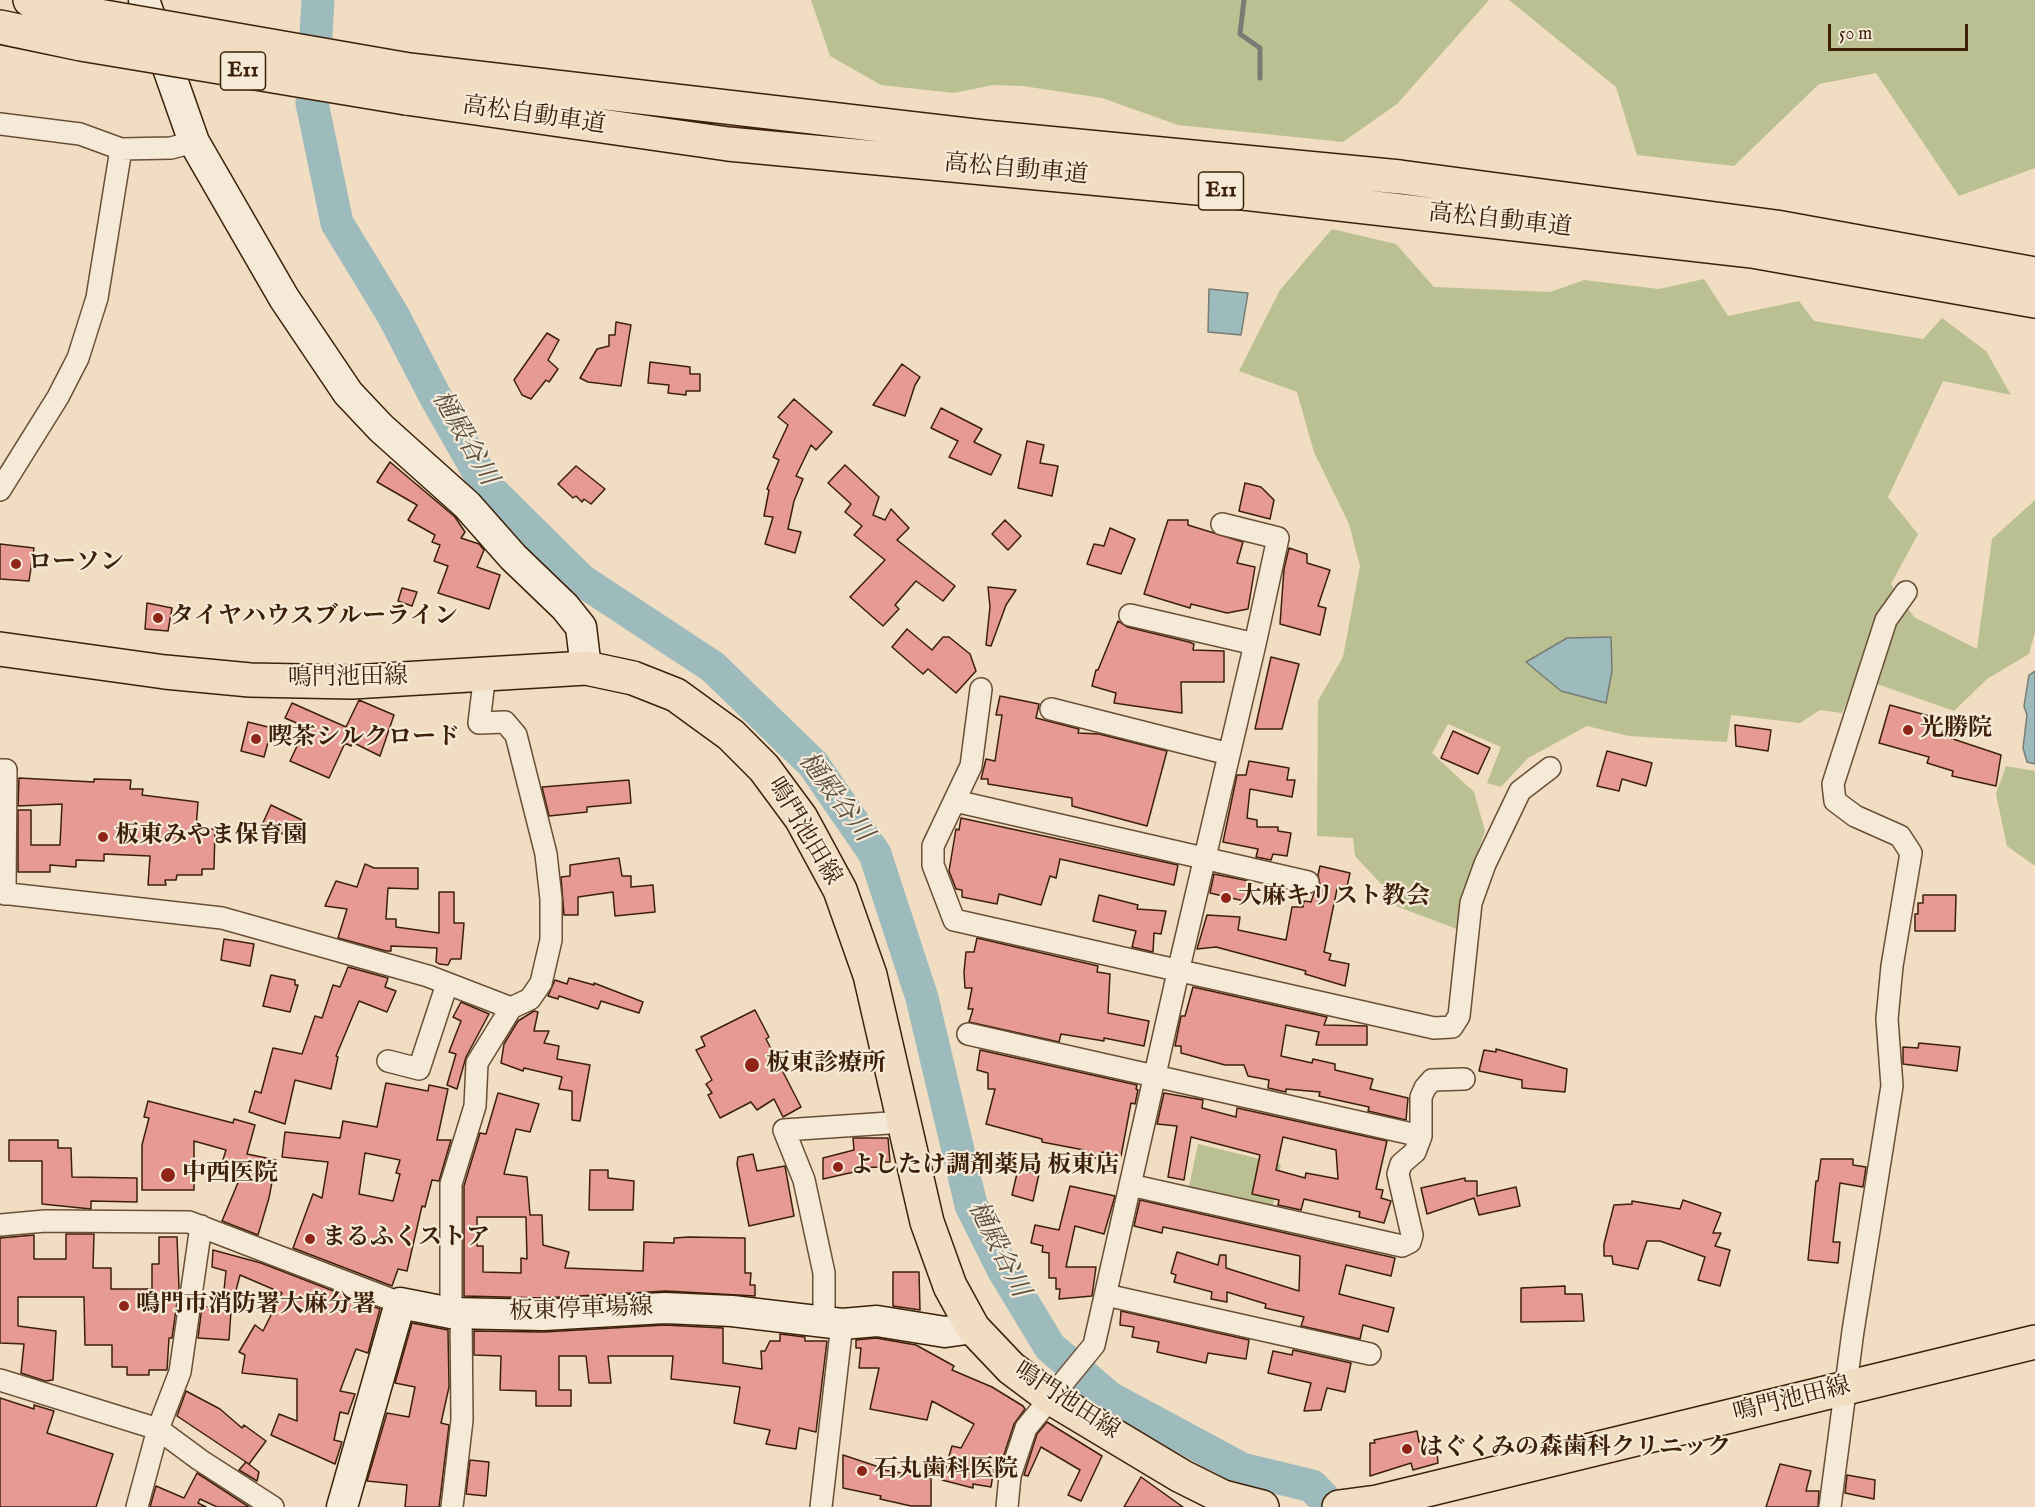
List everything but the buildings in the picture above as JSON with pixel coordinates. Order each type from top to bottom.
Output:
[{"type":"main road","name":"高松自動車道","points":[[30,0],[407,84],[728,144],[1208,189],[1752,251],[2035,301]]},
{"type":"main road","name":"高松自動車道","points":[[0,27],[81,44],[407,84],[1400,177],[1776,227],[2035,274]]},
{"type":"main road","name":"鳴門池田線","points":[[0,649],[165,672],[250,680],[352,682],[586,668],[633,678],[676,695],[731,735],[764,768],[801,818],[840,890],[870,975],[927,1222],[950,1286],[973,1328],[1011,1368],[1057,1391],[1181,1476],[1223,1497],[1259,1507]]},
{"type":"main road","name":"鳴門池田線","points":[[1339,1507],[1377,1502],[2035,1342]]},
{"type":"street","points":[[144,0],[170,79],[195,142],[284,298],[348,393],[381,428],[467,505],[513,557],[565,607],[581,627],[586,668]]},
{"type":"street","points":[[0,124],[80,134],[121,149],[171,148],[195,142]]},
{"type":"street","points":[[0,490],[58,397],[78,358],[97,298],[121,149]]},
{"type":"street","points":[[1007,1507],[1010,1476],[1026,1428],[1094,1345],[1204,859],[1256,644],[1278,538],[1222,524]]},
{"type":"street","points":[[1830,1507],[1845,1388],[1892,1086],[1887,1019],[1892,966],[1911,853],[1900,836],[1855,816],[1835,801],[1833,784],[1886,620],[1906,592]]},
{"type":"street","points":[[1130,615],[1256,644]]},
{"type":"street","points":[[452,1507],[462,1420],[452,1184],[475,1106],[477,1063],[511,1008],[530,999],[541,983],[550,940],[551,900],[546,854],[516,735],[505,722],[479,723],[485,673]]},
{"type":"street","points":[[981,689],[971,766],[933,846],[933,865],[954,920],[1179,968],[1416,1024],[1452,1027],[1459,1016],[1471,903],[1485,864],[1520,791],[1550,768]]},
{"type":"street","points":[[1052,709],[1229,754]]},
{"type":"street","points":[[0,770],[6,770],[2,894],[222,918],[278,932],[447,984],[511,1008]]},
{"type":"street","points":[[956,801],[1308,882]]},
{"type":"street","points":[[388,1061],[419,1069],[447,984]]},
{"type":"street","points":[[968,1034],[1421,1136]]},
{"type":"street","points":[[1130,1185],[1402,1246],[1410,1242],[1412,1235],[1398,1173],[1401,1164],[1415,1152],[1421,1136],[1421,1097],[1432,1080],[1464,1079]]},
{"type":"street","points":[[821,1507],[833,1323],[804,1180],[784,1130],[904,1122]]},
{"type":"street","points":[[0,1225],[45,1221],[177,1222],[201,1226],[400,1304],[342,1507]]},
{"type":"street","points":[[137,1507],[158,1429],[180,1372],[201,1226]]},
{"type":"street","points":[[1106,1295],[1370,1354]]},
{"type":"street","name":"板東停車場線","points":[[400,1304],[456,1313],[543,1315],[665,1308],[732,1311],[833,1323],[877,1321],[945,1332],[973,1328]]},
{"type":"street","points":[[0,1380],[158,1429],[200,1460],[273,1507]]},
{"type":"green space","points":[[811,0],[1489,0],[1397,104],[1343,142],[1178,125],[1102,98],[1023,86],[993,85],[954,93],[881,85],[830,56]]},
{"type":"green space","points":[[1509,0],[2035,0],[2035,168],[1959,196],[1876,73],[1819,84],[1734,166],[1637,155],[1616,87]]},
{"type":"green space","points":[[1332,229],[1396,244],[1434,287],[1550,292],[1584,280],[1659,289],[1704,279],[1728,316],[1799,301],[1814,321],[1923,339],[1942,318],[1986,351],[2011,395],[1943,381],[1888,497],[1918,534],[1891,584],[1914,617],[1977,649],[1992,539],[2035,500],[2035,632],[2029,654],[1987,679],[1954,711],[1857,677],[1842,713],[1820,710],[1800,723],[1731,715],[1727,742],[1629,736],[1587,726],[1528,758],[1501,787],[1487,783],[1501,747],[1448,724],[1432,753],[1474,792],[1485,831],[1465,889],[1457,929],[1385,902],[1383,886],[1355,856],[1353,838],[1317,836],[1318,701],[1343,657],[1360,566],[1349,524],[1314,452],[1297,392],[1239,371],[1280,290]]},
{"type":"green space","points":[[2006,766],[2035,771],[2035,866],[2007,846],[1996,794]]},
{"type":"green space","points":[[1198,1144],[1281,1164],[1272,1210],[1188,1191]]},
{"type":"water","points":[[1209,289],[1248,293],[1241,335],[1208,332]]},
{"type":"water","points":[[1611,637],[1612,671],[1606,703],[1561,691],[1526,662],[1567,638]]},
{"type":"water","points":[[2035,671],[2035,764],[2027,762],[2023,748],[2027,715],[2024,706],[2029,675]]},
{"type":"waterway","name":"樋殿谷川","points":[[318,0],[312,103],[337,223],[393,315],[435,396],[487,487],[581,580],[713,667],[813,764],[875,854],[922,998],[971,1205],[1004,1271],[1050,1347],[1110,1398],[1242,1469],[1312,1486],[1332,1507]]},
{"type":"waterway","points":[[1244,0],[1240,34],[1260,48],[1260,78]]},
{"type":"place","name":"ローソン","points":[[16,564]]},
{"type":"place","name":"タイヤハウスブルーライン","points":[[158,618]]},
{"type":"place","name":"光勝院","points":[[1908,730]]},
{"type":"place","name":"喫茶シルクロード","points":[[256,739]]},
{"type":"place","name":"板東みやま保育園","points":[[103,837]]},
{"type":"place","name":"大麻キリスト教会","points":[[1226,898]]},
{"type":"place","name":"板東診療所","points":[[752,1065]]},
{"type":"place","name":"よしたけ調剤薬局 板東店","points":[[838,1167]]},
{"type":"place","name":"中西医院","points":[[168,1175]]},
{"type":"place","name":"まるふくストア","points":[[310,1239]]},
{"type":"place","name":"鳴門市消防署大麻分署","points":[[124,1306]]},
{"type":"place","name":"はぐくみの森歯科クリニック","points":[[1407,1449]]},
{"type":"place","name":"石丸歯科医院","points":[[862,1471]]}]
